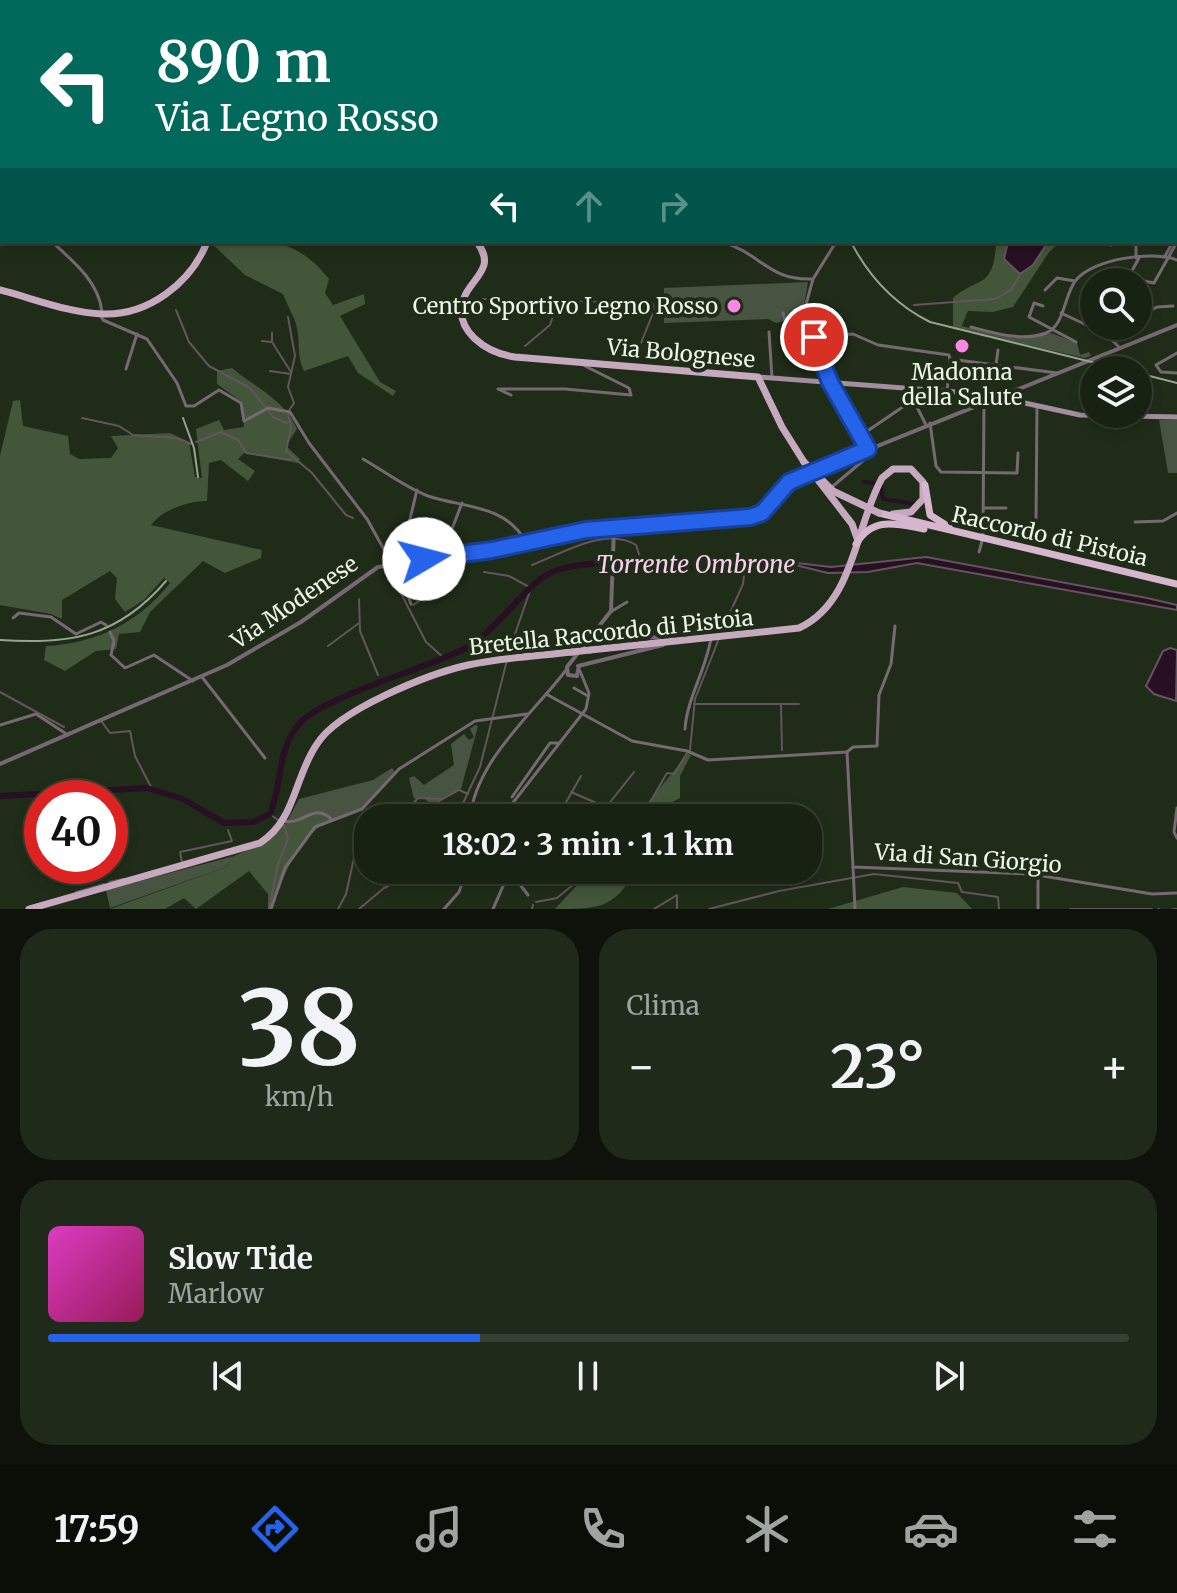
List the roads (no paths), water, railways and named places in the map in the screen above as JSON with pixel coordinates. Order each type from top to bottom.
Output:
[{"type":"highway","points":[[925,485],[930,515],[956,532]]},
{"type":"highway","name":"Raccordo di Pistoia","points":[[879,513],[1177,582]]},
{"type":"highway","points":[[856,544],[866,530],[880,523],[956,532]]},
{"type":"main road","points":[[0,290],[101,314],[133,310],[165,295],[190,274],[206,244]]},
{"type":"main road","name":"Via Bolognese","points":[[478,244],[484,254],[484,263],[466,293],[462,308],[470,334],[484,347],[502,355],[983,394],[1093,416],[1177,417]]},
{"type":"main road","name":"Raccordo di Pistoia","points":[[758,377],[787,437],[815,475],[838,494],[879,513]]},
{"type":"main road","points":[[1009,392],[1010,400]]},
{"type":"main road","points":[[983,394],[984,402]]},
{"type":"main road","name":"Bretella Raccordo di Pistoia","points":[[29,909],[247,849],[272,835],[284,821],[313,750],[335,723],[439,674],[523,657],[574,655],[590,650],[799,628],[825,611],[840,586],[880,482],[887,473],[901,468],[911,469],[925,485]]},
{"type":"main road","points":[[815,475],[854,528],[856,544]]},
{"type":"main road","points":[[879,513],[902,515],[914,510],[922,501],[925,485]]},
{"type":"street","points":[[54,244],[75,261],[95,289],[106,322],[137,334],[151,344],[177,383],[186,406],[194,406],[217,390],[241,403],[244,421],[268,408],[290,412],[309,443],[367,519],[394,564],[411,604]]},
{"type":"street","points":[[728,244],[747,251],[784,278],[813,279]]},
{"type":"street","points":[[835,244],[813,279],[805,314],[798,326],[801,332],[812,336],[853,334],[878,345],[949,355],[947,391]]},
{"type":"street","points":[[1133,268],[1138,258],[1136,244]]},
{"type":"street","points":[[1152,283],[1174,244]]},
{"type":"street","points":[[971,327],[1012,337],[1042,334],[1053,329],[1075,281],[1110,260],[1177,260]]},
{"type":"street","points":[[1045,290],[1057,278],[1075,281]]},
{"type":"street","points":[[1152,310],[1175,308],[1177,299]]},
{"type":"street","points":[[1043,306],[1034,303],[1029,317],[1053,329],[1057,335],[1076,342]]},
{"type":"street","points":[[783,313],[787,328],[811,350],[868,449],[870,456],[833,486]]},
{"type":"street","points":[[1061,313],[1080,322]]},
{"type":"street","name":"Via Modenese","points":[[0,764],[202,677],[295,626],[373,569],[614,527],[755,516],[789,482],[1177,325]]},
{"type":"street","points":[[769,332],[772,378]]},
{"type":"street","points":[[126,369],[137,334]]},
{"type":"street","points":[[812,336],[830,382]]},
{"type":"street","points":[[1112,340],[1120,348]]},
{"type":"street","points":[[996,365],[998,350]]},
{"type":"street","points":[[1177,353],[1156,364],[1160,372],[1177,373]]},
{"type":"street","points":[[950,359],[1057,373]]},
{"type":"street","points":[[511,395],[498,389],[565,389],[631,395],[629,388],[591,371],[582,363]]},
{"type":"street","points":[[912,389],[913,400],[928,424],[938,470],[1017,473],[1018,453]]},
{"type":"street","points":[[860,436],[913,400]]},
{"type":"street","points":[[983,534],[981,473],[984,402]]},
{"type":"street","points":[[1036,519],[1037,407]]},
{"type":"street","points":[[856,454],[861,464]]},
{"type":"street","points":[[363,459],[417,490],[501,516],[517,528],[526,542]]},
{"type":"street","points":[[417,490],[408,527],[413,534],[450,534],[462,503]]},
{"type":"street","points":[[984,508],[1006,508]]},
{"type":"street","points":[[1135,522],[1163,521],[1177,513]]},
{"type":"street","points":[[610,614],[614,527]]},
{"type":"street","points":[[979,552],[982,541]]},
{"type":"street","points":[[514,804],[583,714],[590,697],[574,655],[610,614],[627,602]]},
{"type":"street","points":[[13,618],[19,613],[51,617],[76,634],[101,622],[106,625]]},
{"type":"street","points":[[546,694],[645,746],[687,751],[708,760],[847,752],[853,747],[877,746],[878,697],[892,663],[895,626]]},
{"type":"street","points":[[110,632],[114,641],[111,655],[125,668],[154,655],[193,681]]},
{"type":"street","points":[[593,635],[687,640]]},
{"type":"street","points":[[685,729],[685,714],[705,665],[711,638]]},
{"type":"street","points":[[475,804],[494,754],[517,731],[527,714],[576,666],[673,642]]},
{"type":"street","points":[[567,674],[576,666]]},
{"type":"street","points":[[567,674],[584,682]]},
{"type":"street","points":[[202,677],[265,758]]},
{"type":"street","points":[[574,688],[590,697]]},
{"type":"street","points":[[0,725],[36,714],[68,735]]},
{"type":"street","points":[[271,909],[290,860],[315,827],[362,809],[399,769],[478,720],[527,714]]},
{"type":"street","points":[[512,797],[551,742],[559,743]]},
{"type":"street","name":"Via di San Giorgio","points":[[847,752],[855,909]]},
{"type":"street","points":[[1177,808],[1174,832],[1177,838]]},
{"type":"street","points":[[284,821],[292,823],[317,812],[332,820]]},
{"type":"street","name":"Via di San Giorgio","points":[[853,867],[1038,875],[1152,894],[1177,893]]},
{"type":"street","points":[[1038,875],[1038,909]]},
{"type":"street","points":[[444,909],[462,884]]},
{"type":"street","points":[[493,909],[504,884]]},
{"type":"street","points":[[520,884],[528,895]]},
{"type":"waterway","points":[[287,0],[311,0]]},
{"type":"waterway","points":[[914,305],[995,299],[1011,290],[1021,273]]},
{"type":"waterway","points":[[482,299],[652,303],[655,308],[639,348]]},
{"type":"waterway","points":[[525,346],[550,325],[558,301]]},
{"type":"waterway","points":[[176,310],[189,342],[209,366],[250,388],[273,417],[287,423]]},
{"type":"waterway","points":[[288,317],[295,356],[288,387],[294,403],[288,412],[291,428],[286,451],[312,473],[346,515],[353,518]]},
{"type":"waterway","points":[[272,333],[272,342],[291,372]]},
{"type":"waterway","points":[[262,341],[271,342]]},
{"type":"waterway","points":[[270,371],[291,374]]},
{"type":"waterway","points":[[82,418],[119,426],[133,435],[177,438],[191,444]]},
{"type":"waterway","points":[[196,442],[221,432],[238,440],[246,453],[291,460]]},
{"type":"waterway","points":[[864,482],[876,483]]},
{"type":"waterway","points":[[881,486],[883,499],[915,504]]},
{"type":"waterway","points":[[532,565],[583,544],[611,539],[636,545],[643,566]]},
{"type":"waterway","name":"Torrente Ombrone","points":[[0,796],[147,788],[183,799],[224,823],[253,822],[270,814],[283,755],[300,723],[330,703],[466,648],[491,629],[546,575],[578,565],[600,563],[733,569],[774,561],[787,562]]},
{"type":"waterway","points":[[721,633],[743,584],[745,567]]},
{"type":"waterway","points":[[388,568],[426,642],[444,658]]},
{"type":"waterway","points":[[484,572],[509,576],[531,588],[508,654]]},
{"type":"waterway","points":[[413,605],[448,583]]},
{"type":"waterway","points":[[359,599],[360,631],[378,675]]},
{"type":"waterway","points":[[328,646],[359,623]]},
{"type":"waterway","points":[[690,750],[695,699],[718,641]]},
{"type":"waterway","points":[[463,804],[480,767],[507,660]]},
{"type":"waterway","points":[[0,692],[64,727]]},
{"type":"waterway","points":[[694,704],[799,704]]},
{"type":"waterway","points":[[781,705],[782,750]]},
{"type":"waterway","points":[[102,722],[110,733],[130,731],[135,756],[152,789]]},
{"type":"waterway","points":[[649,804],[667,773],[674,774],[687,753]]},
{"type":"waterway","points":[[609,804],[634,772]]},
{"type":"waterway","points":[[565,804],[581,776]]},
{"type":"waterway","points":[[434,804],[459,790],[468,794]]},
{"type":"waterway","points":[[571,792],[599,804]]},
{"type":"waterway","points":[[413,804],[418,798],[442,799]]},
{"type":"waterway","points":[[270,814],[278,820]]},
{"type":"waterway","points":[[269,909],[278,864],[288,839],[284,825]]},
{"type":"waterway","points":[[182,862],[180,852],[232,841],[228,830]]},
{"type":"waterway","points":[[338,909],[346,894],[354,858]]},
{"type":"waterway","points":[[709,909],[779,891],[874,874],[958,883],[962,892],[998,897],[999,909]]},
{"type":"waterway","points":[[76,892],[104,884]]},
{"type":"waterway","points":[[359,909],[392,884]]},
{"type":"waterway","points":[[536,902],[557,898],[574,884]]},
{"type":"waterway","points":[[654,909],[677,895],[677,909]]},
{"type":"waterway","points":[[532,909],[533,905]]},
{"type":"waterway","points":[[1070,909],[1152,909]]},
{"type":"railway","points":[[852,244],[884,288],[905,307],[930,322],[1080,359]]},
{"type":"railway","points":[[1152,377],[1177,383]]},
{"type":"railway","points":[[183,418],[194,448],[198,477]]},
{"type":"railway","points":[[0,640],[49,641],[111,626],[130,615],[166,581]]},
{"type":"place","name":"Centro Sportivo Legno Rosso","points":[[734,306]]},
{"type":"place","name":"Madonna della Salute","points":[[962,346]]}]
